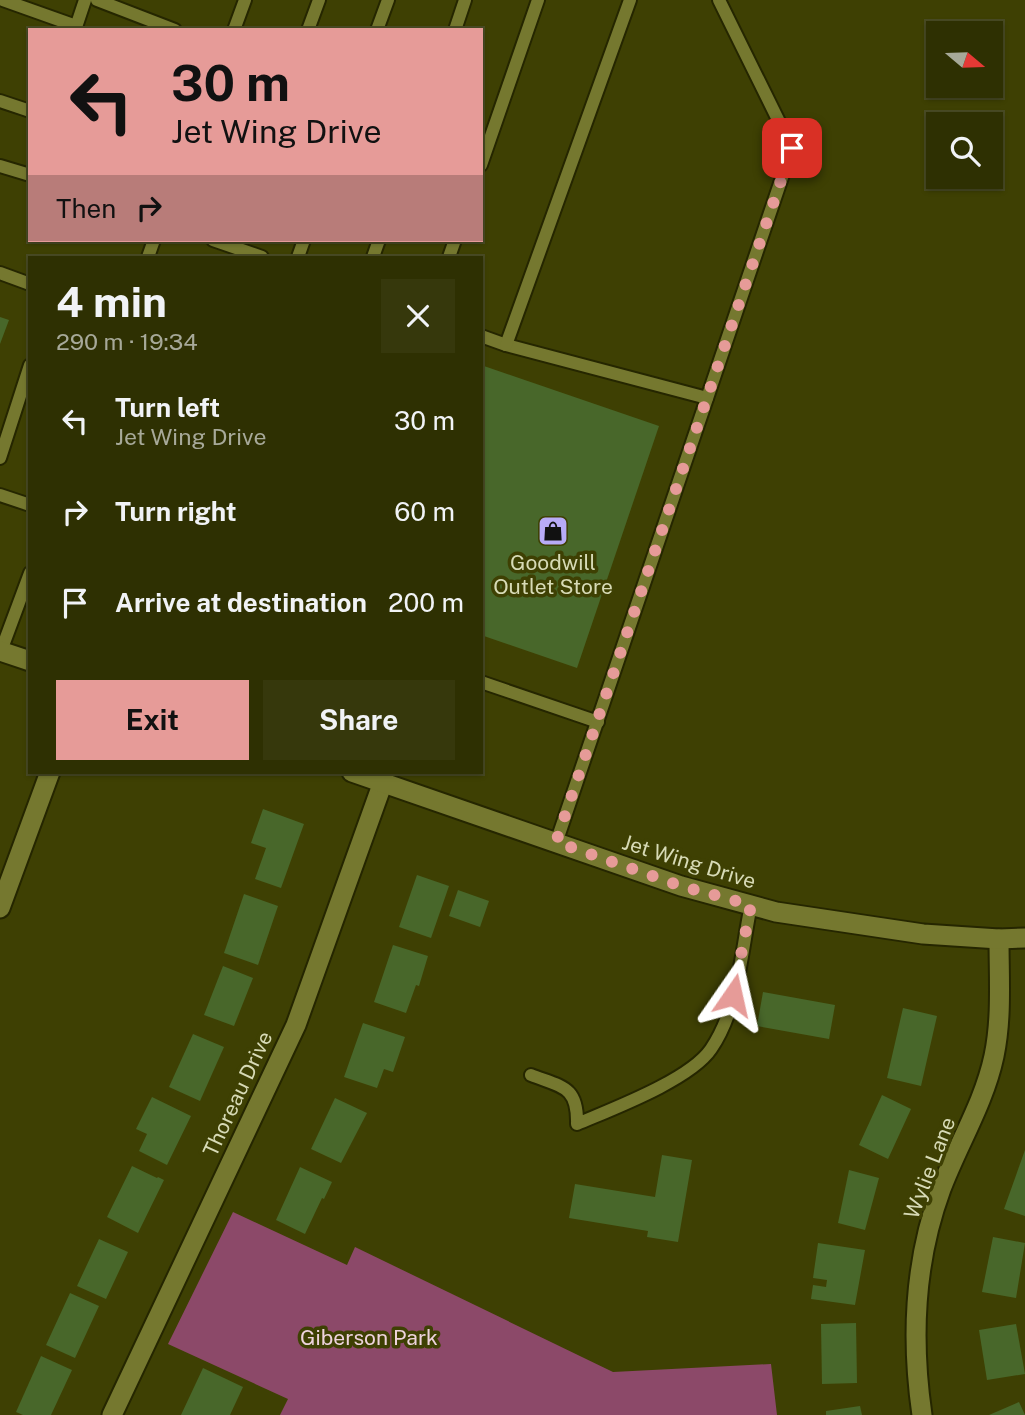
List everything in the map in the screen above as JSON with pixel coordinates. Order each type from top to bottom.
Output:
[{"type":"street","points":[[0,651],[28,660]]},
{"type":"street","points":[[0,908],[49,774]]},
{"type":"street","name":"Jet Wing Drive","points":[[358,774],[681,886],[776,912],[923,934],[1025,938]]},
{"type":"street","name":"Thoreau Drive","points":[[112,1415],[296,1025],[383,782]]},
{"type":"street","name":"Wylie Lane","points":[[922,1415],[916,1379],[914,1331],[918,1285],[926,1240],[941,1190],[987,1084],[995,1054],[999,1018],[999,939]]},
{"type":"lane","points":[[3,0],[75,28],[85,0]]},
{"type":"lane","points":[[97,0],[171,28]]},
{"type":"lane","points":[[235,28],[245,0]]},
{"type":"lane","points":[[309,28],[319,0]]},
{"type":"lane","points":[[378,28],[388,0]]},
{"type":"lane","points":[[455,28],[465,0]]},
{"type":"lane","points":[[483,159],[538,0]]},
{"type":"lane","points":[[506,345],[630,0]]},
{"type":"lane","points":[[556,842],[792,148],[719,0]]},
{"type":"lane","points":[[0,101],[28,110]]},
{"type":"lane","points":[[0,166],[28,172]]},
{"type":"lane","points":[[235,243],[260,256]]},
{"type":"lane","points":[[0,273],[28,283]]},
{"type":"lane","points":[[483,337],[707,398]]},
{"type":"lane","points":[[0,458],[28,371]]},
{"type":"lane","points":[[0,495],[28,504]]},
{"type":"lane","points":[[0,651],[28,578]]},
{"type":"lane","points":[[483,683],[598,722]]},
{"type":"lane","points":[[531,1076],[567,1088],[577,1105],[576,1124],[683,1074],[710,1051],[724,1027],[751,905]]},
{"type":"green space","name":"Giberson Park","points":[[233,1212],[347,1265],[355,1247],[613,1372],[771,1364],[777,1415],[280,1415],[288,1399],[168,1344]]},
{"type":"building","points":[[0,317],[9,320],[0,344]]},
{"type":"building","name":"Goodwill Outlet Store","points":[[483,366],[659,426],[577,668],[483,636]]},
{"type":"building","points":[[263,809],[304,824],[281,888],[255,879],[266,848],[251,843]]},
{"type":"building","points":[[417,875],[449,886],[431,938],[399,927]]},
{"type":"building","points":[[458,890],[489,901],[480,927],[449,916]]},
{"type":"building","points":[[244,894],[278,906],[258,965],[224,953]]},
{"type":"building","points":[[393,945],[428,956],[419,986],[416,985],[406,1013],[374,1002]]},
{"type":"building","points":[[223,966],[253,978],[234,1026],[204,1015]]},
{"type":"building","points":[[763,992],[835,1005],[829,1039],[757,1026]]},
{"type":"building","points":[[903,1008],[937,1016],[921,1086],[887,1078]]},
{"type":"building","points":[[363,1023],[405,1037],[393,1072],[384,1069],[377,1088],[344,1077]]},
{"type":"building","points":[[193,1034],[224,1047],[200,1101],[169,1087]]},
{"type":"building","points":[[882,1095],[911,1109],[888,1159],[859,1145]]},
{"type":"building","points":[[152,1097],[191,1116],[167,1165],[139,1151],[147,1134],[136,1129]]},
{"type":"building","points":[[335,1098],[367,1113],[341,1163],[311,1149]]},
{"type":"building","points":[[1025,1150],[1025,1216],[1004,1209]]},
{"type":"building","points":[[662,1155],[692,1160],[678,1242],[647,1237],[648,1231],[569,1218],[575,1184],[655,1197]]},
{"type":"building","points":[[132,1166],[164,1180],[138,1233],[107,1217]]},
{"type":"building","points":[[300,1167],[332,1182],[305,1234],[276,1220]]},
{"type":"building","points":[[849,1170],[879,1178],[865,1230],[838,1223]]},
{"type":"building","points":[[993,1237],[1025,1243],[1016,1298],[982,1292]]},
{"type":"building","points":[[99,1239],[128,1252],[106,1299],[77,1286]]},
{"type":"building","points":[[818,1243],[865,1250],[855,1305],[811,1299],[813,1285],[826,1287],[827,1280],[813,1278]]},
{"type":"building","points":[[70,1293],[99,1306],[75,1358],[46,1345]]},
{"type":"building","points":[[856,1323],[857,1383],[822,1384],[821,1324]]},
{"type":"building","points":[[1016,1324],[1025,1374],[987,1380],[979,1330]]},
{"type":"building","points":[[41,1356],[72,1370],[51,1415],[23,1415],[16,1412]]},
{"type":"building","points":[[203,1368],[243,1387],[230,1415],[181,1415]]},
{"type":"building","points":[[1019,1402],[1025,1415],[989,1415]]},
{"type":"building","points":[[860,1406],[862,1415],[826,1415],[826,1411]]},
{"type":"place","name":"Goodwill Outlet Store","points":[[553,531]]},
{"type":"route","points":[[733,995],[751,905],[681,886],[556,842],[792,148]]}]
